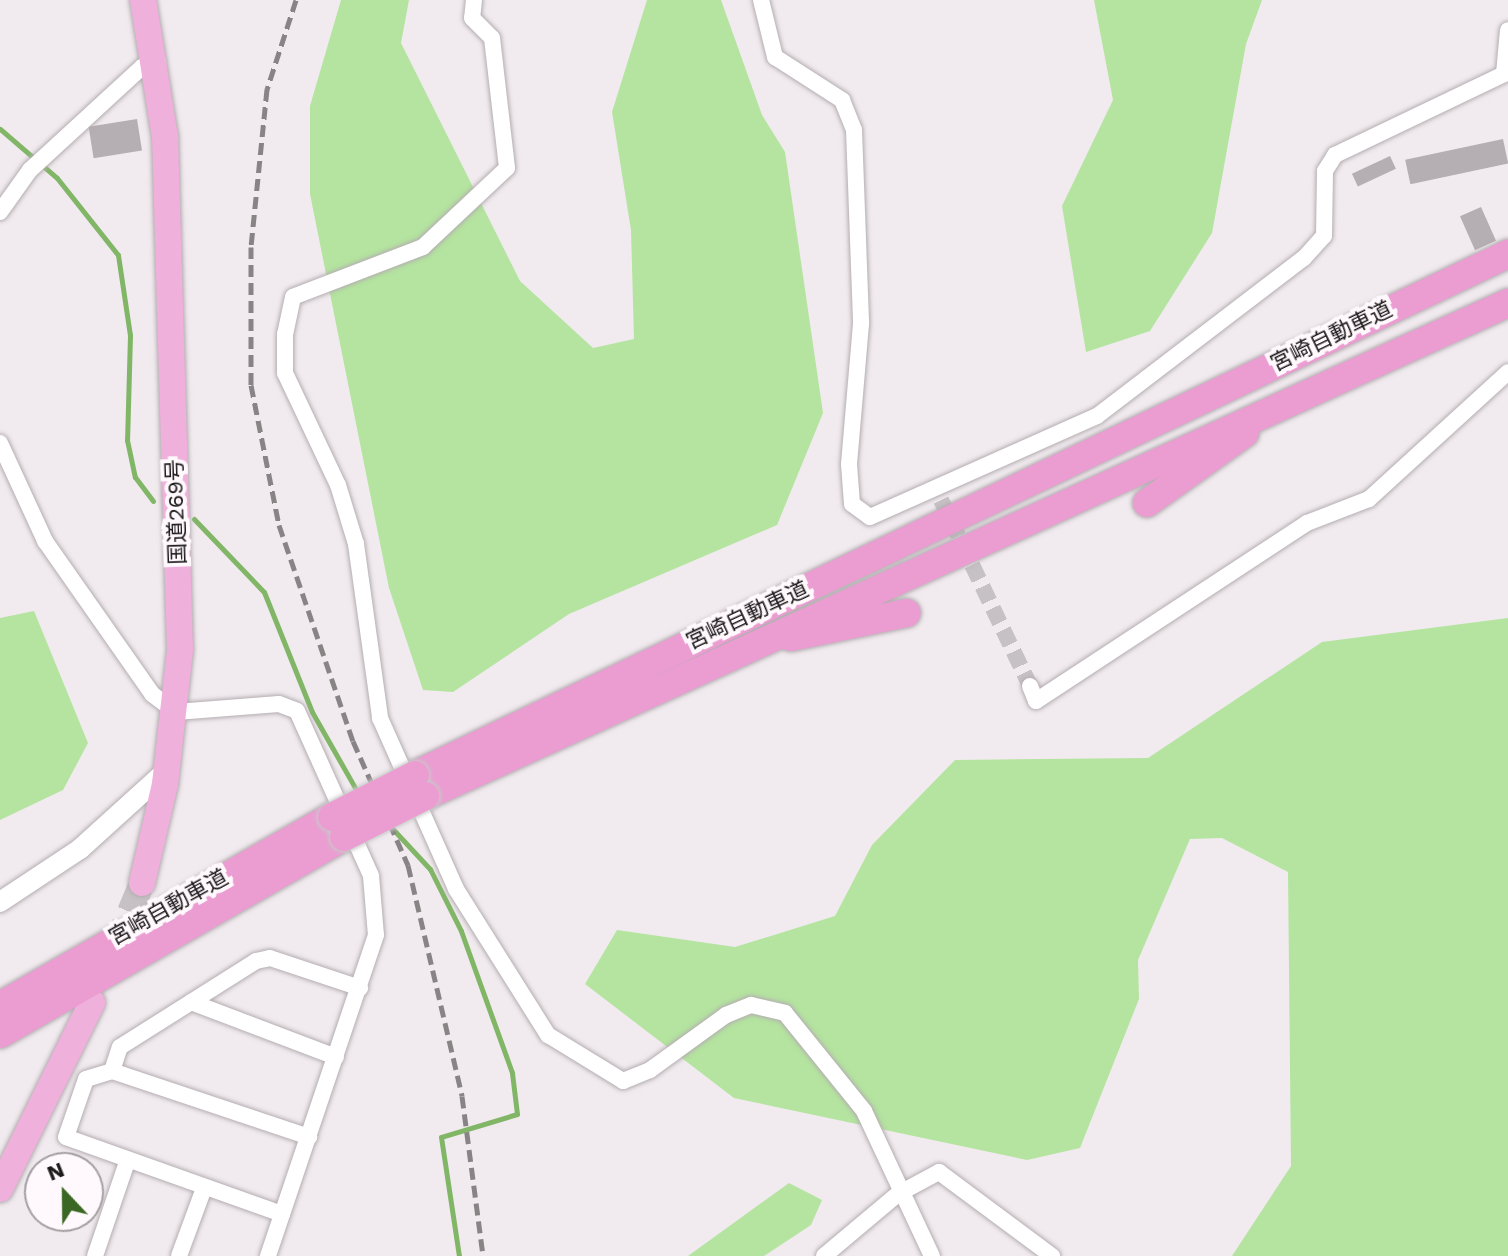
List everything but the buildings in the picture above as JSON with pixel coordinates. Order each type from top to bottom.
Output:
[{"type":"highway","name":"国道269号","points":[[126,0],[150,65]]},
{"type":"highway","name":"国道269号","points":[[142,883],[176,712],[165,137],[150,65],[143,0]]},
{"type":"highway","name":"宮崎自動車道","points":[[0,1006],[420,785],[1508,254]]},
{"type":"highway","name":"宮崎自動車道","points":[[420,785],[743,647],[1508,303]]},
{"type":"highway","points":[[1147,503],[1298,396]]},
{"type":"highway","points":[[743,647],[907,613]]},
{"type":"highway","name":"宮崎自動車道","points":[[0,1034],[338,827]]},
{"type":"highway","points":[[0,1189],[92,1003]]},
{"type":"street","points":[[474,0],[472,18],[492,38],[507,168],[423,247],[293,297],[285,334],[285,373],[338,485],[356,544],[380,718],[456,889],[548,1035],[623,1081],[650,1070],[726,1015],[751,1005],[785,1013],[864,1111],[898,1194],[932,1256]]},
{"type":"street","points":[[761,0],[775,57],[842,100],[854,130],[861,324],[852,504],[870,517],[938,493],[1097,416],[1304,258],[1324,236],[1325,171],[1335,155],[1506,75],[1508,30]]},
{"type":"street","points":[[0,212],[30,170],[150,65]]},
{"type":"street","points":[[1030,686],[1036,701],[1307,523],[1369,499],[1508,372]]},
{"type":"street","points":[[0,443],[45,541],[152,694],[176,712],[279,704],[297,711],[371,876],[376,935],[268,1256]]},
{"type":"street","points":[[0,902],[112,823],[166,771]]},
{"type":"street","points":[[112,1071],[120,1047],[191,1002],[270,958],[360,988]]},
{"type":"street","points":[[191,1002],[336,1057]]},
{"type":"street","points":[[282,1214],[127,1162],[66,1137],[86,1079],[112,1071],[309,1137]]},
{"type":"street","points":[[95,1256],[127,1162]]},
{"type":"street","points":[[824,1256],[898,1194],[948,1175],[1052,1256]]},
{"type":"street","points":[[179,1256],[204,1188]]},
{"type":"green space","points":[[341,0],[409,0],[401,43],[520,281],[593,348],[634,339],[631,230],[612,112],[647,0],[721,0],[762,115],[785,152],[823,413],[777,525],[569,614],[453,692],[423,690],[389,588],[310,194],[310,106]]},
{"type":"green space","points":[[1094,0],[1262,0],[1246,44],[1212,233],[1150,331],[1086,352],[1062,206],[1113,100]]},
{"type":"green space","points":[[34,611],[88,743],[63,790],[0,820],[0,618]]},
{"type":"green space","points":[[1508,618],[1508,1256],[1232,1256],[1291,1166],[1288,872],[1222,838],[1190,839],[1138,960],[1139,999],[1080,1148],[1027,1160],[734,1098],[585,984],[617,930],[735,947],[835,916],[872,845],[955,760],[1148,758],[1322,642]]},
{"type":"green space","points":[[789,1183],[822,1200],[811,1225],[764,1256],[688,1256]]},
{"type":"waterway","points":[[0,129],[57,178],[118,255],[130,335],[127,440],[135,477],[153,501]]},
{"type":"waterway","points":[[194,519],[264,592],[312,712],[358,793]]},
{"type":"waterway","points":[[390,826],[430,869],[461,931],[512,1073],[517,1114],[441,1137],[459,1256]]},
{"type":"tunnel","points":[[941,500],[1030,686]]},
{"type":"tunnel","points":[[115,948],[142,883]]},
{"type":"railway","points":[[296,0],[267,89],[251,247],[251,385],[279,525],[353,741],[408,865],[462,1096],[483,1256]]}]
